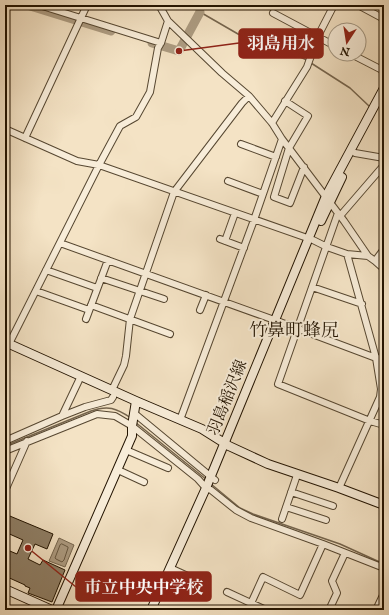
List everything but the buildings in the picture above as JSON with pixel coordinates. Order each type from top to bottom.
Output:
[{"type":"main road","name":"羽島稲沢線","points":[[151,610],[172,569],[211,484],[328,199],[384,88]]},
{"type":"main road","name":"羽島稲沢線","points":[[328,199],[384,100]]},
{"type":"main road","points":[[7,343],[81,376],[113,393],[136,401],[202,429],[227,444],[268,464],[384,505]]},
{"type":"main road","points":[[56,610],[132,436],[136,401]]},
{"type":"main road","name":"羽島稲沢線","points":[[156,610],[172,569]]},
{"type":"main road","points":[[6,592],[52,610]]},
{"type":"street","points":[[39,5],[80,20],[160,45]]},
{"type":"street","points":[[25,138],[86,5]]},
{"type":"street","points":[[159,5],[168,21],[222,73],[249,96],[272,123],[282,139],[328,199],[368,256],[384,269]]},
{"type":"street","points":[[272,123],[307,67],[318,36],[334,5]]},
{"type":"street","points":[[358,5],[384,19]]},
{"type":"street","points":[[273,13],[327,41]]},
{"type":"street","points":[[7,343],[36,291],[120,126],[136,117],[150,92],[160,45],[168,21]]},
{"type":"street","points":[[367,62],[384,71]]},
{"type":"street","points":[[5,441],[86,406],[111,400],[124,365],[130,320],[174,192],[242,102],[249,96]]},
{"type":"street","points":[[285,101],[308,116],[289,148],[274,197],[290,203],[304,167]]},
{"type":"street","points":[[5,129],[77,160],[99,165],[347,254],[368,256]]},
{"type":"street","points":[[180,420],[244,248],[282,139]]},
{"type":"street","points":[[241,144],[276,157]]},
{"type":"street","points":[[355,153],[384,158]]},
{"type":"street","points":[[384,165],[339,214],[278,384],[370,421],[384,425]]},
{"type":"street","points":[[228,181],[263,194]]},
{"type":"street","points":[[235,213],[223,240],[244,248]]},
{"type":"street","points":[[60,243],[278,321],[376,358],[384,359]]},
{"type":"street","points":[[375,261],[384,249]]},
{"type":"street","points":[[339,488],[370,421],[380,397],[381,389],[376,358],[347,254]]},
{"type":"street","points":[[86,319],[108,260]]},
{"type":"street","points":[[46,270],[97,288]]},
{"type":"street","points":[[101,278],[164,299]]},
{"type":"street","points":[[312,287],[362,304]]},
{"type":"street","points":[[36,291],[170,334]]},
{"type":"street","points":[[200,310],[206,295]]},
{"type":"street","points":[[62,416],[81,376]]},
{"type":"street","points":[[5,450],[97,414],[133,420],[211,484],[236,510],[250,518],[384,568]]},
{"type":"street","points":[[133,420],[198,479],[211,484]]},
{"type":"street","points":[[5,491],[27,441]]},
{"type":"street","points":[[126,450],[168,468]]},
{"type":"street","points":[[118,470],[144,482]]},
{"type":"street","points":[[282,519],[297,474]]},
{"type":"street","points":[[291,492],[333,506]]},
{"type":"street","points":[[286,507],[326,520]]},
{"type":"street","points":[[248,610],[263,577],[300,595],[323,544]]},
{"type":"street","points":[[329,610],[337,593],[332,581],[345,553]]},
{"type":"street","points":[[172,569],[203,583]]},
{"type":"street","points":[[226,592],[266,610]]},
{"type":"street","points":[[376,610],[384,593]]},
{"type":"water","points":[[59,538],[74,545],[65,567],[49,561]]},
{"type":"waterway","points":[[27,5],[111,31]]},
{"type":"waterway","points":[[189,5],[238,34],[307,60]]},
{"type":"waterway","points":[[152,43],[179,51],[200,12]]},
{"type":"waterway","points":[[311,63],[350,88],[369,106]]},
{"type":"waterway","points":[[380,119],[384,126]]},
{"type":"waterway","points":[[5,446],[97,409],[112,408],[131,418]]},
{"type":"waterway","points":[[135,422],[207,480]]},
{"type":"waterway","points":[[211,484],[240,508],[253,514],[340,544],[384,564]]},
{"type":"place","name":"羽島用水","points":[[179,51]]},
{"type":"place","name":"市立中央中学校","points":[[28,548]]},
{"type":"district","name":"竹鼻町蜂尻","points":[[294,331]]}]
